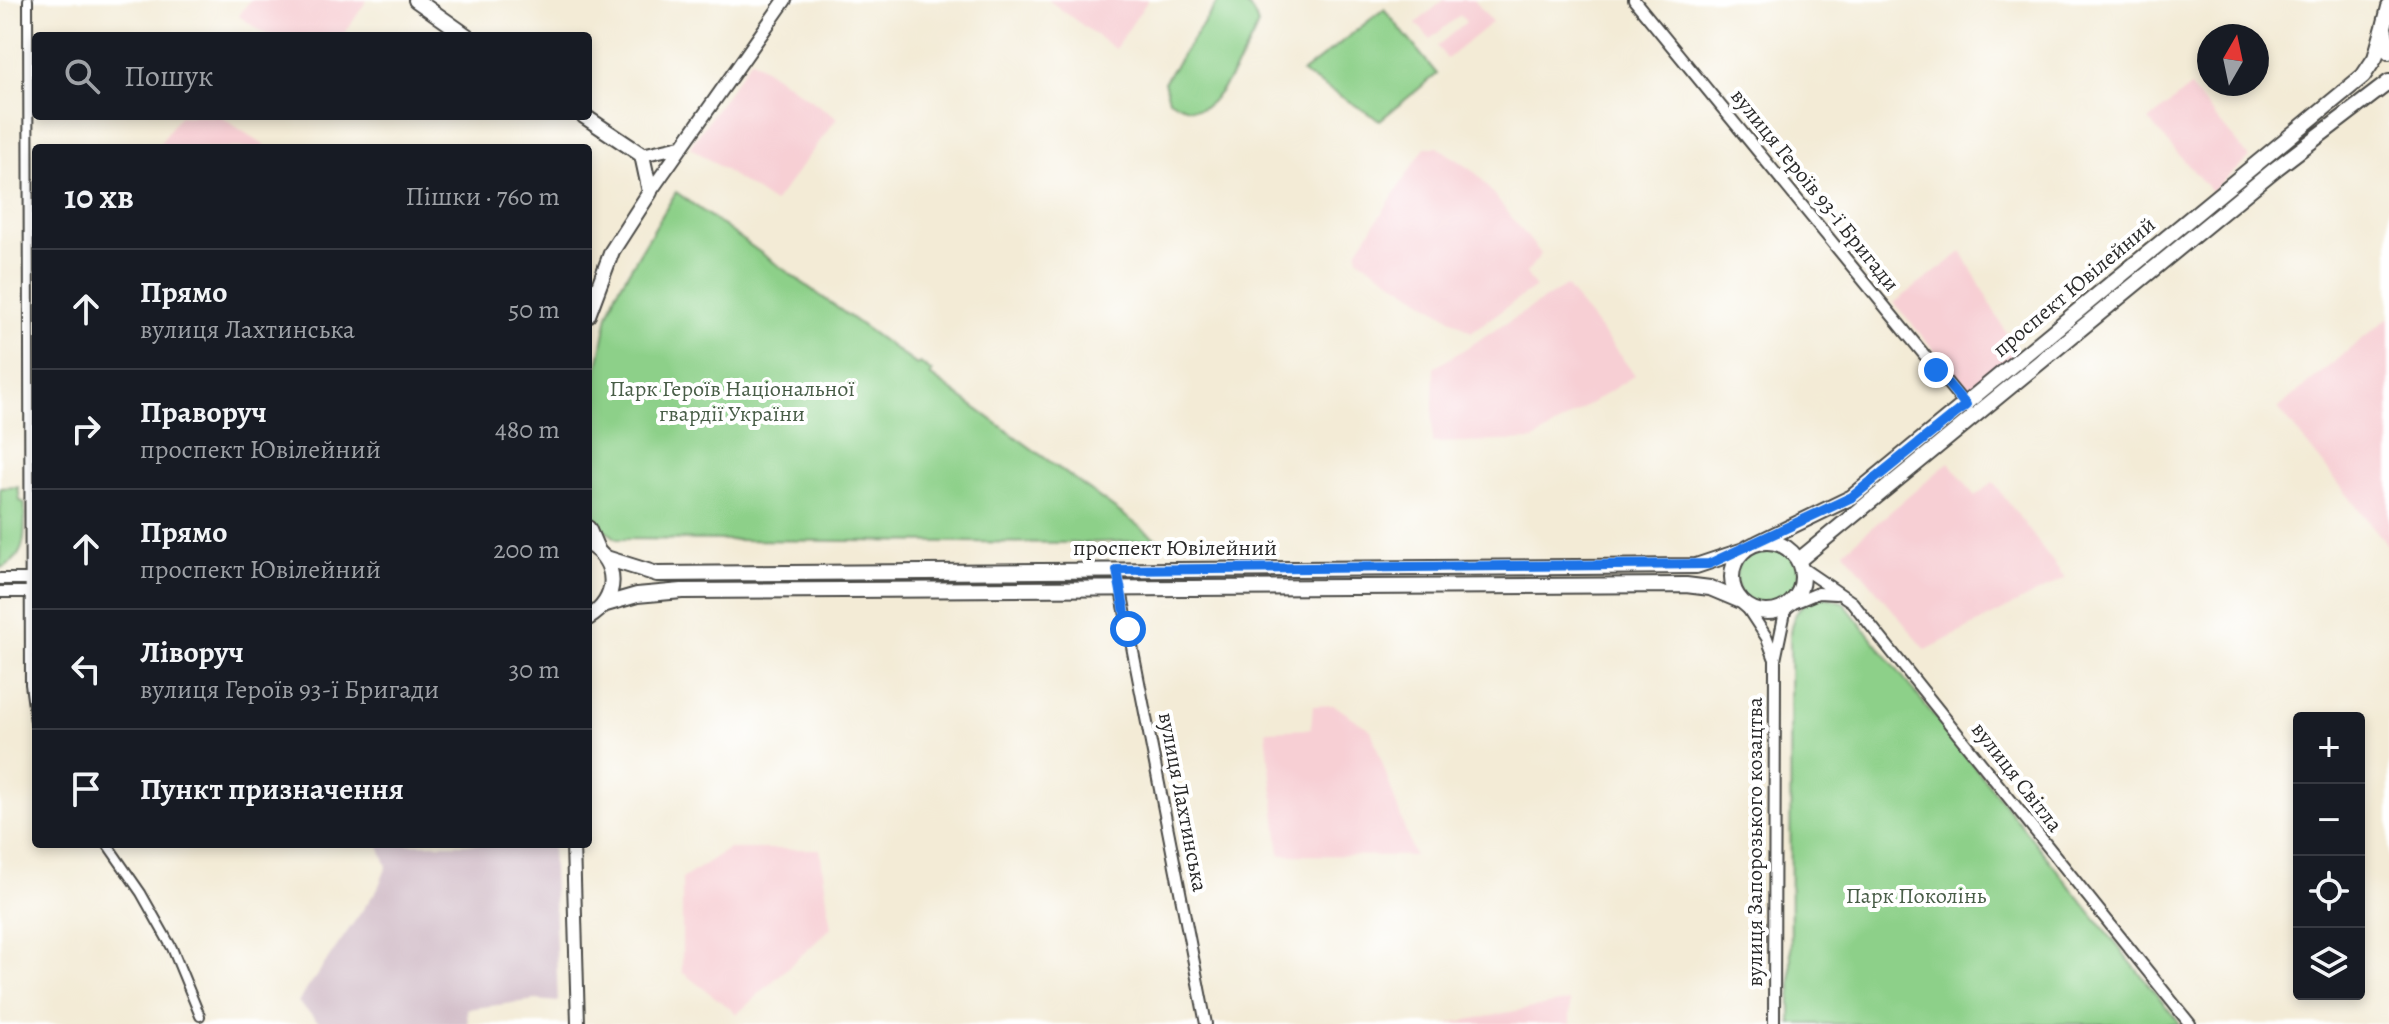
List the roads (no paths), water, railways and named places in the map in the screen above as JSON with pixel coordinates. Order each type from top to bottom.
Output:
[{"type":"main road","points":[[416,0],[461,32]]},
{"type":"main road","points":[[592,304],[612,251],[681,146],[785,0]]},
{"type":"main road","points":[[2388,6],[2384,27],[2389,52]]},
{"type":"main road","name":"проспект Ювілейний","points":[[597,550],[657,574],[1696,566],[1750,546],[1852,497],[2363,76],[2375,58],[2384,27]]},
{"type":"main road","name":"проспект Ювілейний","points":[[1800,564],[2274,170],[2389,82]]},
{"type":"main road","points":[[590,120],[642,155],[650,192]]},
{"type":"main road","points":[[642,155],[681,146]]},
{"type":"main road","points":[[1781,544],[1800,564],[1803,581],[1788,606],[1773,612],[1744,604],[1732,581],[1737,559],[1750,546],[1781,544]]},
{"type":"main road","points":[[597,550],[613,581],[597,612]]},
{"type":"main road","name":"проспект Ювілейний","points":[[597,612],[637,595],[682,591],[1686,585],[1710,588],[1744,604]]},
{"type":"main road","points":[[573,848],[578,1024]]},
{"type":"street","points":[[28,0],[26,210],[32,487]]},
{"type":"street","name":"вулиця Героїв 93-ї Бригади","points":[[1634,0],[1977,417]]},
{"type":"street","name":"вулиця Світла","points":[[1800,564],[1852,602],[2190,1024]]},
{"type":"street","name":"вулиця Лахтинська","points":[[1117,570],[1206,1024]]},
{"type":"street","points":[[0,579],[32,579]]},
{"type":"street","points":[[0,592],[32,592]]},
{"type":"street","points":[[1788,606],[1818,593],[1838,594]]},
{"type":"street","name":"вулиця Запорозького козацтва","points":[[1744,604],[1767,638],[1775,660]]},
{"type":"street","name":"вулиця Запорозького козацтва","points":[[1774,1024],[1775,660],[1788,606]]},
{"type":"street","points":[[32,638],[32,699]]},
{"type":"street","points":[[110,848],[141,893],[172,948],[200,1016]]},
{"type":"park label","name":"Парк Героїв Національної гвардії України","points":[[732,402]]},
{"type":"park label","name":"Парк Поколінь","points":[[1916,896]]}]
